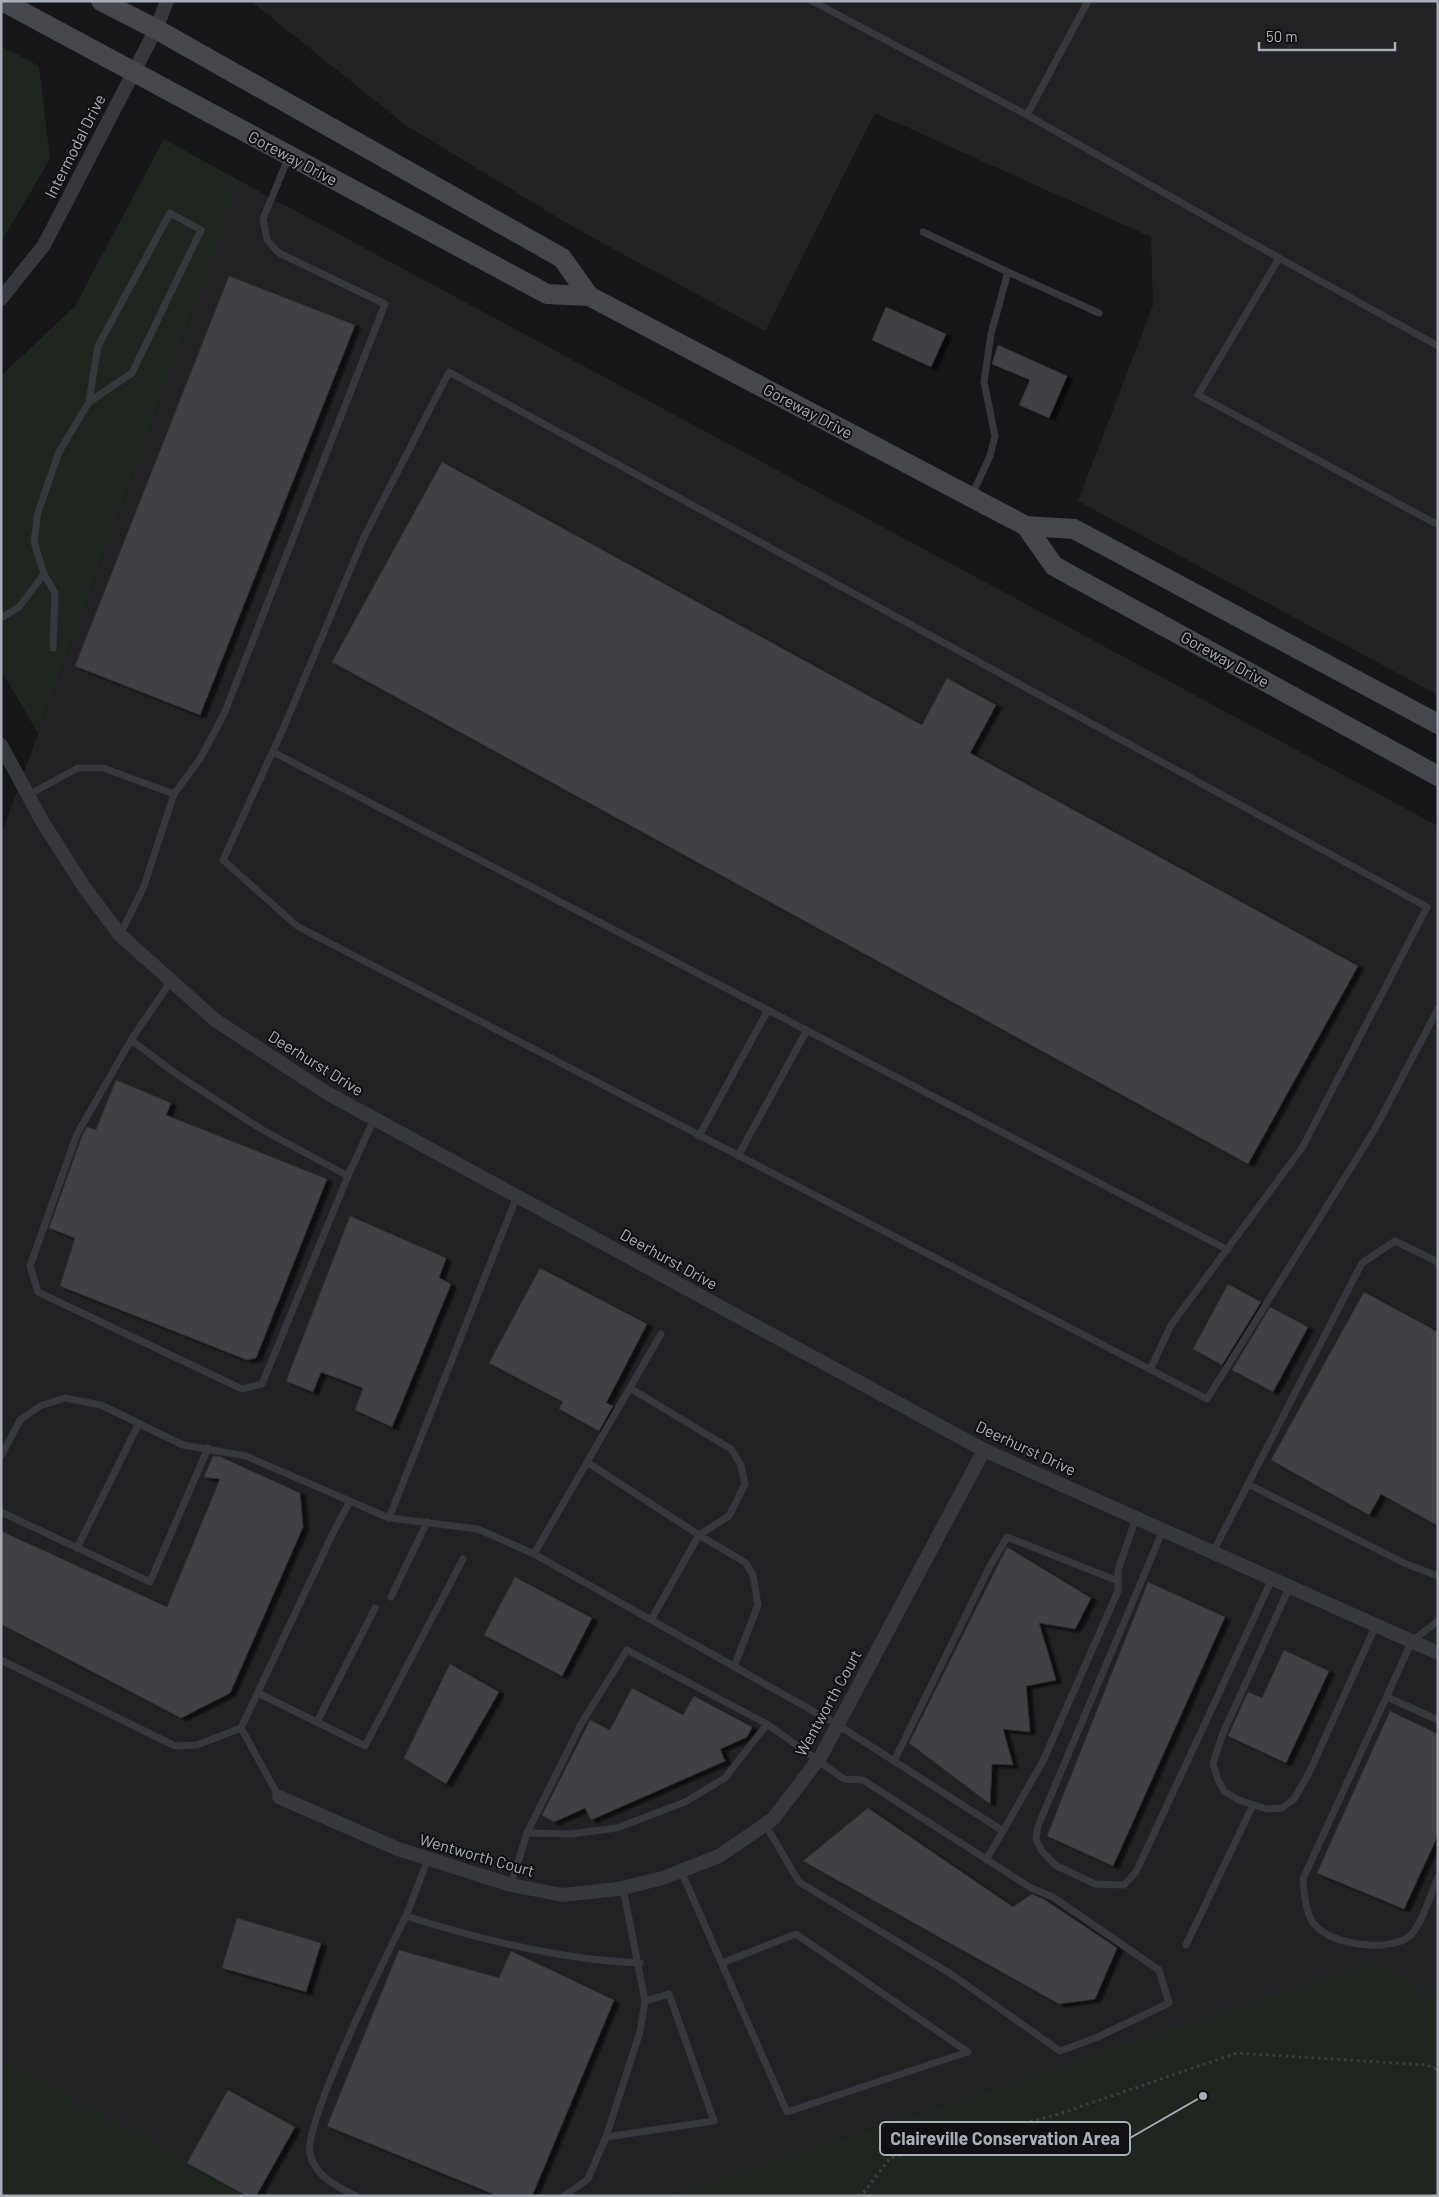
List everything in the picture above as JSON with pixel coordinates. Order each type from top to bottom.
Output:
[{"type":"main road","name":"Goreway Drive","points":[[2,1],[547,294],[589,296],[1026,526],[1074,529],[1438,724]]},
{"type":"main road","name":"Goreway Drive","points":[[101,1],[156,29],[562,258],[589,296]]},
{"type":"main road","name":"Goreway Drive","points":[[1026,526],[1054,566],[1438,776]]},
{"type":"street","name":"Intermodal Drive","points":[[1,299],[44,245],[156,29],[167,1]]},
{"type":"street","name":"Deerhurst Drive","points":[[1,746],[28,795],[84,887],[120,935],[215,1020],[327,1093],[984,1450],[1438,1653]]},
{"type":"street","name":"Wentworth Court","points":[[280,1797],[398,1849],[510,1885],[563,1895],[623,1888],[663,1878],[718,1856],[773,1819],[818,1760],[984,1450]]},
{"type":"lane","points":[[812,1],[1026,115],[1438,346]]},
{"type":"lane","points":[[1026,115],[1088,1]]},
{"type":"lane","points":[[120,935],[144,886],[174,794],[200,759],[224,714],[385,304],[280,253],[267,240],[263,219],[290,156]]},
{"type":"lane","points":[[53,648],[55,593],[44,574],[34,542],[38,512],[59,452],[89,402],[98,346],[170,214],[201,230],[132,373],[89,402]]},
{"type":"lane","points":[[923,232],[1099,313]]},
{"type":"lane","points":[[1279,258],[1198,395],[1438,525]]},
{"type":"lane","points":[[971,497],[990,456],[995,436],[984,382],[991,334],[1008,272]]},
{"type":"lane","points":[[1150,1370],[1171,1325],[1302,1148],[1427,907],[449,372],[364,537],[273,752],[223,860],[297,926],[699,1136],[1150,1370],[1208,1399],[1376,1128],[1438,1009]]},
{"type":"lane","points":[[1,618],[19,606],[44,574]]},
{"type":"lane","points":[[273,752],[1228,1250]]},
{"type":"lane","points":[[28,795],[78,768],[103,768],[174,794]]},
{"type":"lane","points":[[171,981],[131,1040],[77,1134],[30,1266],[38,1292],[242,1388],[262,1384],[348,1176],[374,1119]]},
{"type":"lane","points":[[699,1136],[768,1010]]},
{"type":"lane","points":[[738,1156],[807,1030]]},
{"type":"lane","points":[[131,1040],[179,1076],[261,1129],[348,1176]]},
{"type":"lane","points":[[389,1518],[517,1196]]},
{"type":"lane","points":[[1213,1552],[1362,1263],[1395,1241],[1438,1262]]},
{"type":"lane","points":[[534,1554],[661,1334]]},
{"type":"lane","points":[[630,1388],[731,1449],[740,1465],[745,1484],[729,1516],[700,1535],[651,1620]]},
{"type":"lane","points":[[1,1456],[20,1420],[40,1406],[65,1398],[101,1405],[184,1445],[246,1456],[389,1518],[478,1529],[534,1554],[838,1725],[1003,1831]]},
{"type":"lane","points":[[77,1548],[139,1423]]},
{"type":"lane","points":[[1,1512],[150,1582],[208,1448]]},
{"type":"lane","points":[[587,1462],[746,1563],[753,1575],[758,1605],[734,1667]]},
{"type":"lane","points":[[1248,1484],[1404,1563],[1438,1576]]},
{"type":"lane","points":[[1,1660],[175,1746],[197,1745],[241,1728],[332,1535],[350,1501]]},
{"type":"lane","points":[[986,1860],[1043,1761],[1118,1591],[1118,1570],[1136,1518]]},
{"type":"lane","points":[[390,1597],[427,1522]]},
{"type":"lane","points":[[1163,1530],[1038,1826],[1036,1839],[1041,1850],[1055,1865],[1095,1884],[1124,1884],[1136,1872],[1272,1579]]},
{"type":"lane","points":[[894,1761],[990,1566],[1007,1537],[1118,1581]]},
{"type":"lane","points":[[258,1692],[365,1746],[463,1559]]},
{"type":"lane","points":[[1290,1586],[1223,1733],[1213,1763],[1218,1780],[1225,1792],[1267,1809],[1282,1808],[1294,1799],[1309,1773],[1376,1625]]},
{"type":"lane","points":[[317,1722],[376,1608]]},
{"type":"lane","points":[[1438,1621],[1412,1641],[1303,1880],[1305,1900],[1312,1922],[1337,1940],[1382,1946],[1409,1938],[1415,1930],[1438,1877]]},
{"type":"lane","points":[[510,1885],[527,1833],[581,1724],[627,1650],[767,1724],[844,1779],[863,1780],[1031,1888],[1053,1897],[1159,1970],[1170,2003],[1098,2037],[1060,2051],[951,1974],[799,1882],[765,1824]]},
{"type":"lane","points":[[1387,1697],[1438,1720]]},
{"type":"lane","points":[[527,1833],[570,1834],[617,1828],[685,1802],[725,1778],[767,1724]]},
{"type":"lane","points":[[241,1728],[280,1797]]},
{"type":"lane","points":[[1186,1945],[1254,1805]]},
{"type":"lane","points":[[356,2196],[331,2184],[314,2168],[309,2152],[317,2116],[362,2005],[406,1916],[428,1859]]},
{"type":"lane","points":[[681,1871],[787,2112],[968,2052],[796,1934],[722,1963]]},
{"type":"lane","points":[[564,2196],[588,2179],[606,2137],[640,2032],[646,2001],[640,1964],[623,1888]]},
{"type":"lane","points":[[406,1916],[465,1935],[601,1962],[640,1964]]},
{"type":"lane","points":[[606,2137],[714,2122],[669,1994],[646,2001]]},
{"type":"path","points":[[858,2196],[890,2158],[1059,2114],[1237,2053],[1427,2065],[1438,2070]]},
{"type":"shaded area","points":[[251,1],[1438,1],[1438,695],[1078,501],[1153,305],[1151,237],[875,113],[765,331],[575,228],[404,124]]},
{"type":"shaded area","points":[[1,46],[39,66],[50,159],[1,242]]},
{"type":"shaded area","points":[[164,139],[240,181],[38,733],[1,670],[1,376],[75,306]]},
{"type":"shaded area","points":[[240,181],[1438,826],[1438,1997],[1374,1963],[666,2196],[249,2196],[1,2058],[1,835]]},
{"type":"shaded area","points":[[1374,1963],[1438,1997],[1438,2196],[666,2196]]},
{"type":"shaded area","points":[[1,2058],[249,2196],[1,2196]]},
{"type":"building","points":[[229,276],[355,325],[200,715],[75,666]]},
{"type":"building","points":[[886,307],[946,334],[931,367],[872,340]]},
{"type":"building","points":[[998,345],[1067,376],[1049,418],[1019,405],[1030,380],[992,364]]},
{"type":"building","points":[[442,462],[922,725],[947,678],[996,705],[970,753],[1358,966],[1248,1164],[332,662]]},
{"type":"building","points":[[116,1080],[171,1103],[166,1115],[327,1179],[256,1358],[247,1360],[60,1286],[75,1238],[49,1228],[82,1136],[87,1127],[96,1130]]},
{"type":"building","points":[[350,1216],[446,1258],[439,1278],[451,1284],[392,1427],[355,1410],[363,1388],[321,1372],[313,1392],[286,1381]]},
{"type":"building","points":[[540,1268],[647,1324],[606,1403],[613,1406],[599,1431],[559,1409],[563,1402],[489,1363]]},
{"type":"building","points":[[1228,1284],[1261,1302],[1222,1365],[1193,1349]]},
{"type":"building","points":[[1364,1292],[1438,1332],[1438,1526],[1381,1494],[1369,1515],[1271,1460]]},
{"type":"building","points":[[1270,1307],[1308,1327],[1273,1392],[1232,1370]]},
{"type":"building","points":[[213,1456],[221,1457],[300,1493],[303,1527],[230,1693],[181,1718],[1,1624],[1,1531],[167,1607],[220,1479],[204,1477]]},
{"type":"building","points":[[1007,1547],[1091,1598],[1075,1629],[1039,1623],[1056,1680],[1026,1686],[1030,1732],[1003,1729],[1013,1765],[992,1764],[990,1804],[909,1743]]},
{"type":"building","points":[[515,1577],[592,1618],[562,1676],[484,1635]]},
{"type":"building","points":[[1148,1582],[1225,1617],[1113,1866],[1047,1836]]},
{"type":"building","points":[[1284,1650],[1329,1671],[1286,1763],[1228,1736],[1248,1692],[1262,1698]]},
{"type":"building","points":[[450,1664],[499,1692],[446,1784],[404,1758]]},
{"type":"building","points":[[632,1688],[683,1715],[694,1696],[752,1727],[747,1737],[720,1749],[725,1761],[591,1820],[585,1808],[554,1822],[542,1815],[590,1720],[610,1730]]},
{"type":"building","points":[[1390,1711],[1438,1734],[1438,1835],[1404,1909],[1317,1873]]},
{"type":"building","points":[[868,1808],[1013,1907],[1032,1894],[1045,1900],[1117,1948],[1095,1999],[1059,2004],[803,1861]]},
{"type":"building","points":[[237,1918],[321,1943],[306,1992],[222,1968]]},
{"type":"building","points":[[399,1950],[499,1978],[511,1951],[614,2000],[532,2196],[498,2196],[327,2126]]},
{"type":"building","points":[[228,2090],[295,2127],[256,2196],[247,2196],[187,2163]]},
{"type":"place","name":"Claireville Conservation Area","points":[[1203,2096]]}]
